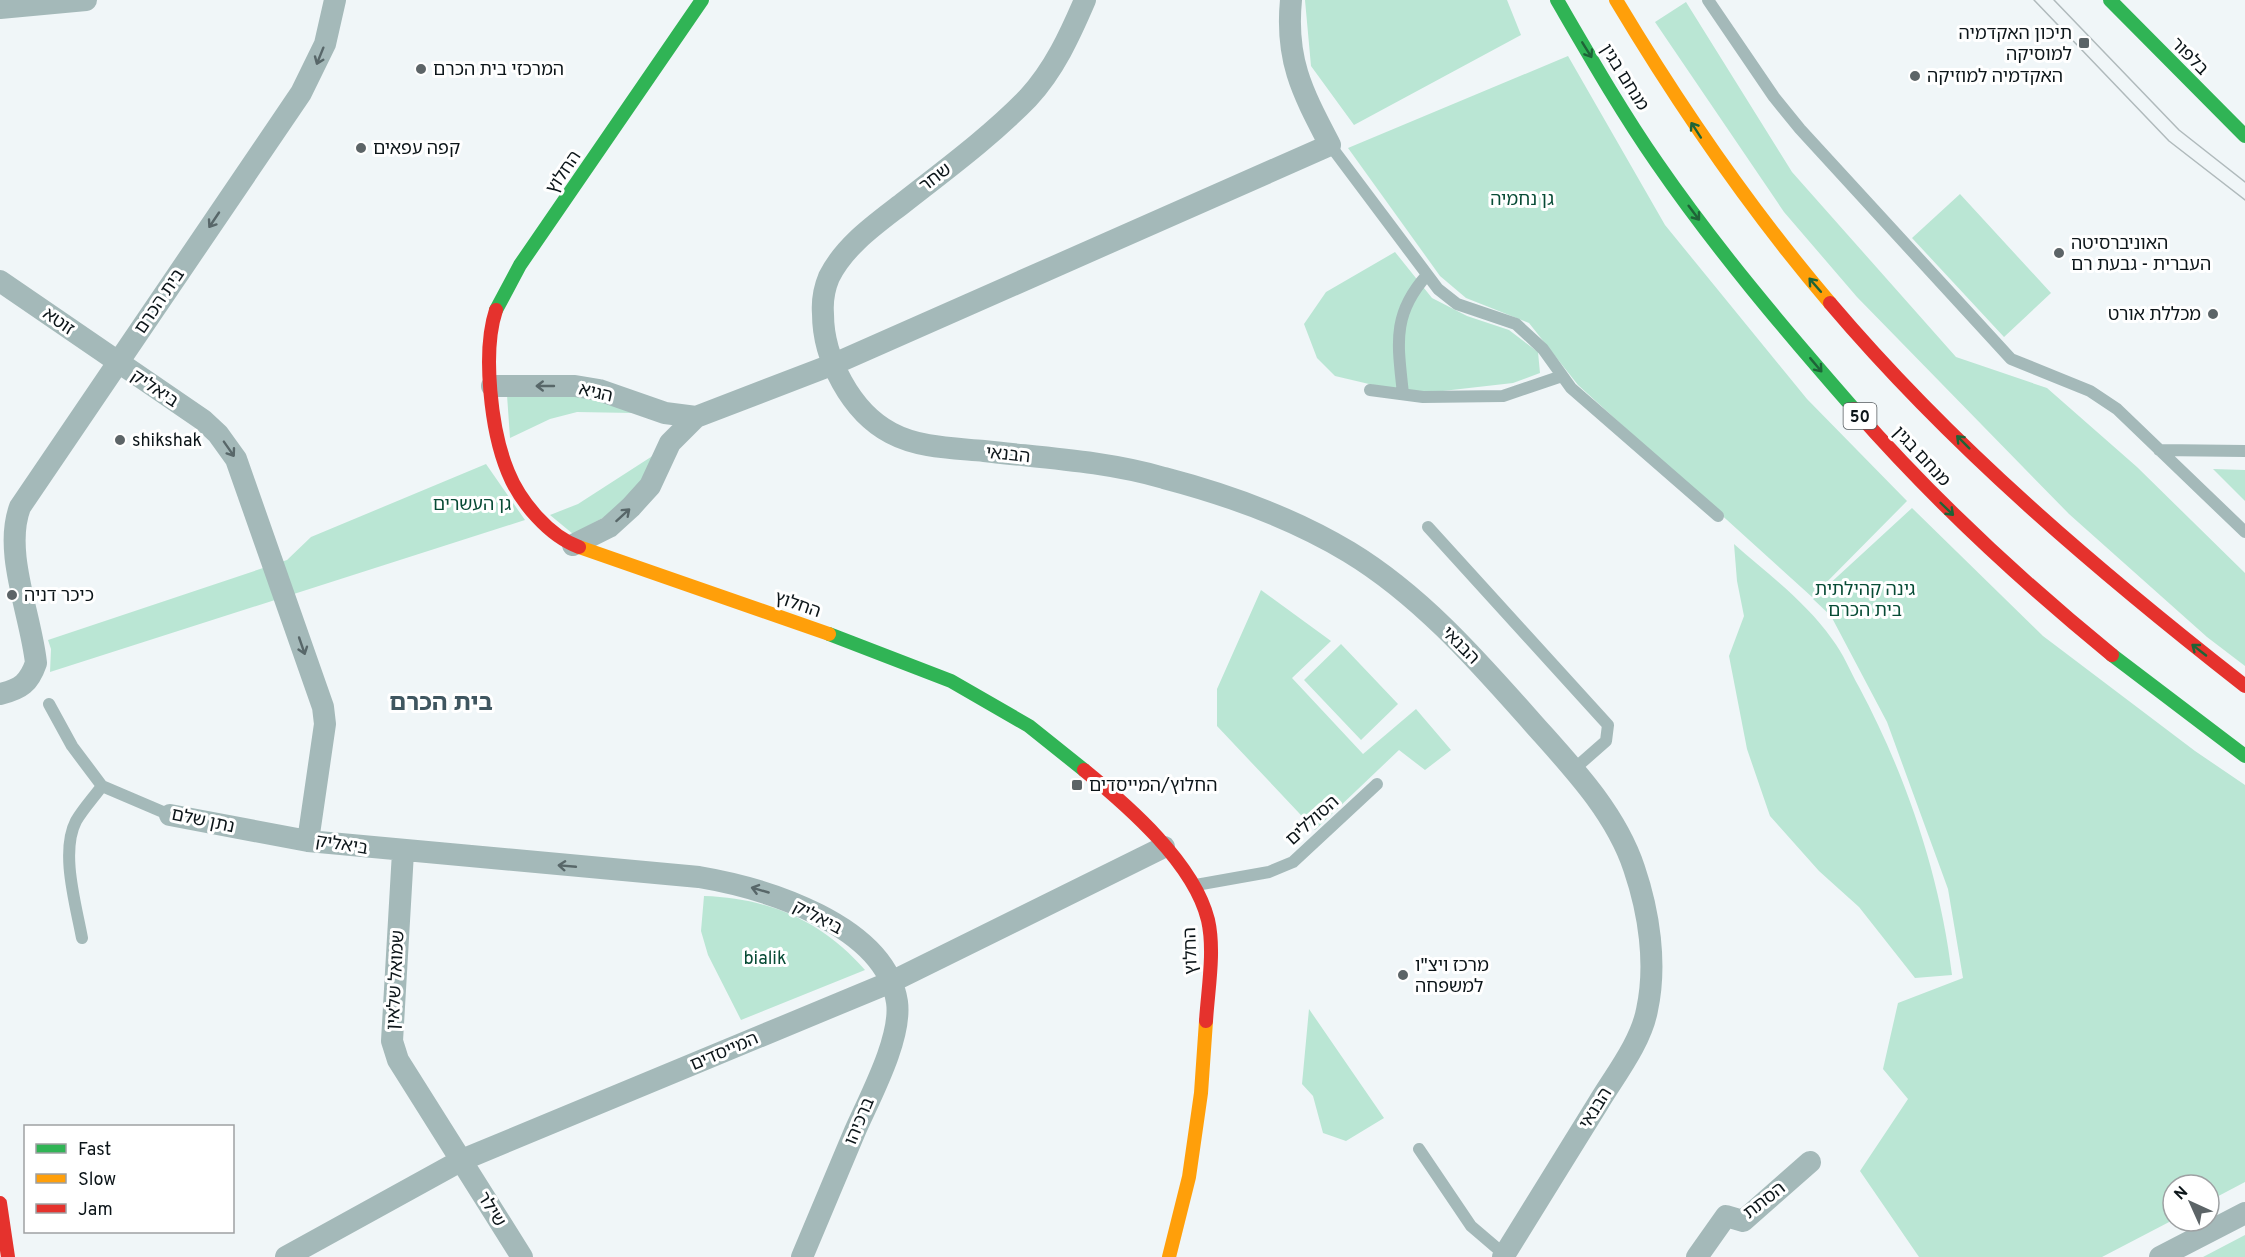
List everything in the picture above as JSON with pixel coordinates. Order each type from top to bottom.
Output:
[{"type":"main road","name":"החלוץ","points":[[702,0],[505,291],[491,325],[489,345],[492,386],[507,471],[528,506],[543,523],[573,545],[879,651],[951,681],[1029,726],[1120,799],[1164,847],[1194,885],[1209,921],[1210,966],[1202,1093],[1189,1177],[1169,1257]]},
{"type":"main road","name":"מנחם בגין","points":[[1557,0],[1671,183],[1751,286],[1850,406],[1927,490],[2003,561],[2119,663],[2245,756]]},
{"type":"main road","name":"מנחם בגין","points":[[1616,0],[1704,142],[1787,253],[1841,315],[1929,408],[2050,526],[2160,620],[2245,686]]},
{"type":"main road","name":"בלפור","points":[[2110,0],[2245,136]]},
{"type":"main road","points":[[0,1203],[8,1257]]},
{"type":"street","points":[[0,8],[86,0]]},
{"type":"street","name":"בית הכרם","points":[[0,694],[23,686],[30,679],[36,663],[15,549],[15,520],[30,489],[300,93],[319,59],[335,0]]},
{"type":"street","name":"שחר","points":[[834,364],[823,323],[822,309],[823,294],[836,265],[855,242],[968,152],[1027,99],[1062,50],[1085,0]]},
{"type":"street","points":[[573,545],[609,527],[632,507],[651,486],[670,443],[696,417],[834,364],[1330,145],[1297,78],[1291,51],[1291,0]]},
{"type":"street","name":"זוטא","points":[[0,281],[117,362]]},
{"type":"street","name":"ביאליק","points":[[117,362],[203,420],[229,447],[244,475],[323,706],[325,724],[308,841],[403,852],[699,877],[735,883],[776,895],[855,937],[871,953],[891,982]]},
{"type":"street","name":"הבנאי","points":[[834,364],[839,379],[865,414],[894,435],[913,442],[1108,464],[1218,494],[1305,527],[1355,555],[1408,595],[1471,654],[1573,770],[1611,819],[1634,867],[1647,922],[1653,971],[1646,1016],[1627,1056],[1504,1256]]},
{"type":"street","name":"הגיא","points":[[492,386],[575,386],[599,390],[656,410],[696,417]]},
{"type":"street","name":"נתן שלם","points":[[170,815],[308,841]]},
{"type":"street","name":"המייסדים","points":[[286,1257],[462,1160],[891,982],[1164,847]]},
{"type":"street","name":"שמואל שלאין","points":[[403,852],[392,1041],[398,1060],[462,1160]]},
{"type":"street","name":"ברכיהו","points":[[802,1257],[892,1040],[897,1002],[891,982]]},
{"type":"street","name":"שילר","points":[[462,1160],[522,1257]]},
{"type":"street","name":"הסתת","points":[[1697,1257],[1726,1216],[1743,1221],[1810,1162]]},
{"type":"street","points":[[2160,1257],[2245,1213]]},
{"type":"lane","points":[[1708,0],[1774,97],[1800,129],[2011,359],[2090,392],[2117,409],[2245,532]]},
{"type":"lane","points":[[1330,145],[1427,275],[1457,304],[1516,324],[1543,349],[1562,376],[1596,410],[1719,516]]},
{"type":"lane","points":[[1403,394],[1398,346],[1401,318],[1410,294],[1427,275]]},
{"type":"lane","points":[[1370,390],[1424,397],[1503,396],[1562,376]]},
{"type":"lane","points":[[2159,450],[2245,451]]},
{"type":"lane","points":[[1428,527],[1608,724],[1606,741],[1573,770]]},
{"type":"lane","points":[[49,704],[72,746],[102,786],[76,822],[71,842],[70,874],[82,938]]},
{"type":"lane","name":"הסוללים","points":[[1194,885],[1269,872],[1293,862],[1377,784]]},
{"type":"lane","name":"נתן שלם","points":[[102,786],[170,815]]},
{"type":"lane","points":[[1419,1149],[1471,1226],[1504,1256]]},
{"type":"green space","points":[[1305,0],[1507,0],[1521,35],[1354,125],[1311,66]]},
{"type":"green space","points":[[1686,2],[1792,172],[1956,357],[2047,388],[2137,467],[2245,573],[2245,666],[2207,637],[2069,514],[1857,297],[1784,212],[1655,22]]},
{"type":"green space","name":"גן נחמיה","points":[[1568,56],[1665,225],[1807,399],[1907,501],[1812,597],[1578,385],[1529,323],[1466,298],[1440,276],[1348,148]]},
{"type":"green space","points":[[1960,194],[2051,293],[2004,337],[1912,238]]},
{"type":"green space","points":[[1395,252],[1432,298],[1467,316],[1509,330],[1538,352],[1540,373],[1513,383],[1425,393],[1386,388],[1335,376],[1317,358],[1304,324],[1326,292]]},
{"type":"green space","points":[[567,394],[597,398],[633,413],[577,412],[550,419],[510,438],[507,395]]},
{"type":"green space","points":[[654,455],[639,487],[623,507],[573,534],[550,515],[578,504]]},
{"type":"green space","name":"גן העשרים","points":[[486,464],[525,520],[50,672],[51,649],[48,640],[287,560],[311,537]]},
{"type":"green space","points":[[2213,469],[2245,470],[2245,501]]},
{"type":"green space","name":"גינה קהילתית בית הכרם","points":[[1912,508],[2043,636],[2195,751],[2245,785],[2245,1182],[2221,1195],[2221,1173],[2161,1173],[2161,1226],[2102,1257],[1919,1257],[1860,1171],[1908,1099],[1883,1069],[1898,1003],[1963,978],[1948,889],[1887,722],[1831,616],[1813,599]]},
{"type":"green space","points":[[1734,544],[1786,589],[1822,626],[1843,656],[1876,721],[1892,755],[1919,826],[1939,900],[1952,975],[1915,978],[1859,907],[1819,871],[1770,816],[1747,749],[1729,656],[1744,616],[1737,581]]},
{"type":"green space","points":[[1261,590],[1331,641],[1292,678],[1363,754],[1416,709],[1451,750],[1425,770],[1399,750],[1315,830],[1217,726],[1217,689]]},
{"type":"green space","points":[[1341,644],[1398,704],[1361,740],[1304,680]]},
{"type":"green space","name":"bialik","points":[[704,896],[751,902],[793,915],[831,938],[865,970],[741,1020],[708,955],[701,931]]},
{"type":"green space","points":[[1309,1009],[1384,1118],[1346,1141],[1323,1133],[1313,1096],[1302,1084]]},
{"type":"green space","points":[[2245,1235],[2245,1257],[2203,1257]]},
{"type":"tram line","points":[[2034,0],[2169,141],[2245,200]]},
{"type":"tram line","points":[[2054,0],[2179,130],[2245,182]]},
{"type":"traffic: fast","points":[[496,310],[520,265],[702,0]]},
{"type":"traffic: fast","points":[[1557,0],[1631,123],[1703,227],[1752,289],[1854,409]]},
{"type":"traffic: fast","points":[[2110,0],[2245,136]]},
{"type":"traffic: fast","points":[[829,634],[951,681],[1029,726],[1084,770]]},
{"type":"traffic: fast","points":[[2112,655],[2245,756]]},
{"type":"traffic: slow","points":[[1616,0],[1690,118],[1771,231],[1830,303]]},
{"type":"traffic: slow","points":[[579,547],[829,634]]},
{"type":"traffic: slow","points":[[1169,1257],[1189,1177],[1201,1093],[1206,1021]]},
{"type":"traffic: jam","points":[[1830,303],[1926,407],[2028,505],[2081,552],[2245,686]]},
{"type":"traffic: jam","points":[[496,310],[492,327],[489,369],[493,414],[502,455],[513,483],[537,517],[557,535],[579,547]]},
{"type":"traffic: jam","points":[[1854,409],[1914,474],[1978,537],[2112,655]]},
{"type":"traffic: jam","points":[[1084,770],[1139,818],[1157,837],[1189,878],[1200,899],[1208,920],[1211,944],[1206,1021]]},
{"type":"traffic: jam","points":[[0,1203],[8,1257]]},
{"type":"place","name":"תיכון האקדמיה למוסיקה","points":[[2084,43]]},
{"type":"place","name":"המרכזי בית הכרם","points":[[421,69]]},
{"type":"place","name":"האקדמיה למוזיקה","points":[[1915,76]]},
{"type":"place","name":"קפה עפאים","points":[[361,148]]},
{"type":"place","name":"האוניברסיטה העברית - גבעת רם","points":[[2059,253]]},
{"type":"place","name":"מכללת אורט","points":[[2213,314]]},
{"type":"place","name":"shikshak","points":[[120,440]]},
{"type":"place","name":"כיכר דניה","points":[[12,595]]},
{"type":"place","name":"החלוץ/המייסדים","points":[[1077,785]]},
{"type":"place","name":"מרכז ויצ\"ו למשפחה","points":[[1403,975]]},
{"type":"district","name":"בית הכרם","points":[[441,702]]}]
